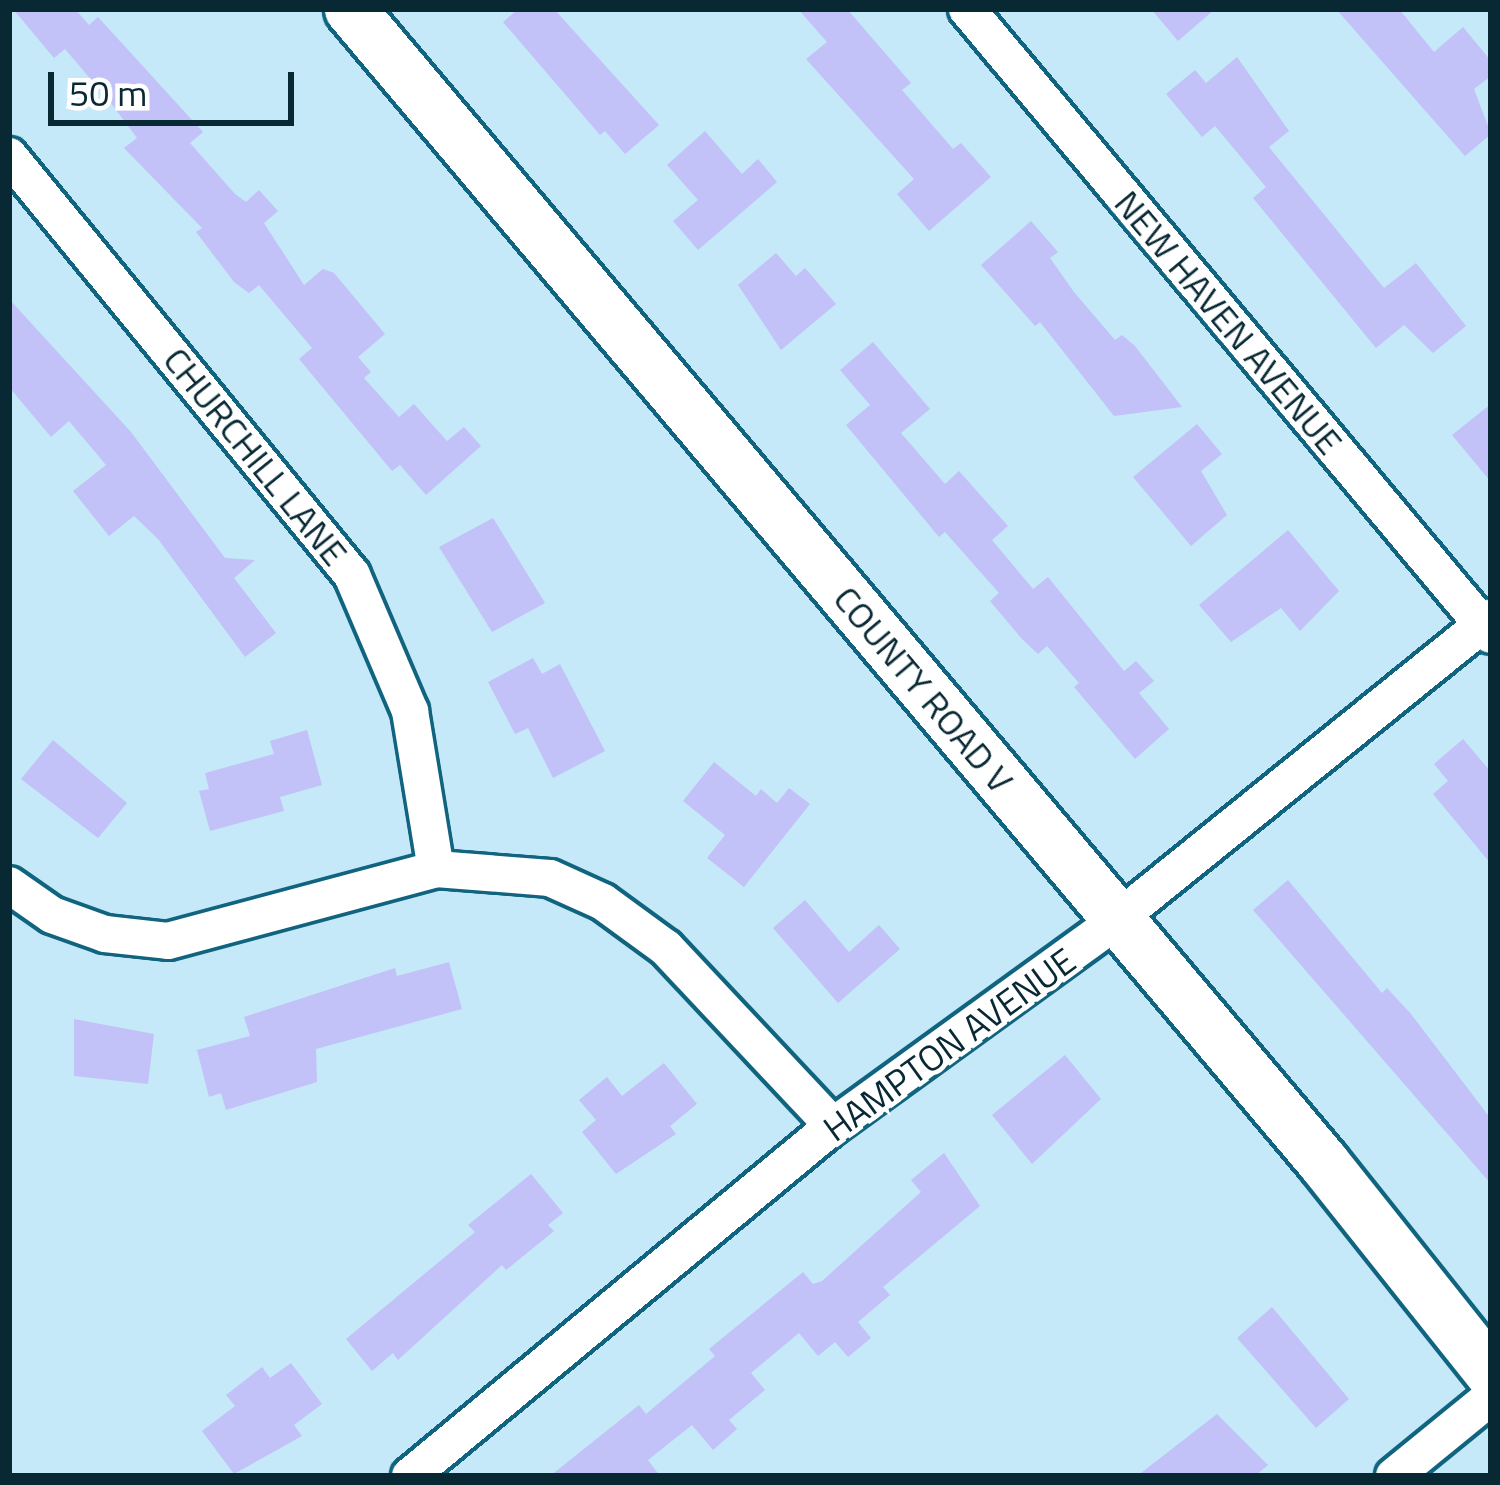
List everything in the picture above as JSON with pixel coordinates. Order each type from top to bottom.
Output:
[{"type":"main road","name":"COUNTY ROAD V","points":[[350,9],[1118,919],[1491,1373]]},
{"type":"street","name":"NEW HAVEN AVENUE","points":[[968,9],[1488,626]]},
{"type":"street","name":"CHURCHILL LANE","points":[[9,156],[352,575],[410,711],[436,869]]},
{"type":"street","name":"HAMPTON AVENUE","points":[[410,1476],[833,1126],[1118,919],[1488,626]]},
{"type":"street","points":[[9,885],[52,915],[104,934],[168,941],[436,869],[550,878],[603,902],[674,955],[833,1126]]},
{"type":"street","points":[[1394,1476],[1491,1397]]},
{"type":"building","points":[[13,9],[75,9],[89,25],[98,17],[203,132],[190,143],[235,194],[246,202],[259,190],[278,211],[264,223],[304,285],[323,269],[334,273],[385,334],[358,357],[371,372],[364,378],[399,417],[414,404],[447,441],[464,427],[481,446],[426,495],[400,465],[392,471],[299,359],[312,348],[259,285],[249,293],[234,282],[196,232],[202,228],[124,148],[137,138],[110,102],[65,49],[54,58]]},
{"type":"building","points":[[518,9],[554,9],[659,125],[625,154],[605,131],[600,135],[503,22]]},
{"type":"building","points":[[798,9],[847,9],[911,83],[902,90],[953,149],[961,143],[991,177],[929,231],[897,194],[914,179],[806,59],[827,42]]},
{"type":"building","points":[[1151,9],[1215,9],[1178,41]]},
{"type":"building","points":[[1336,9],[1399,9],[1434,52],[1463,27],[1491,61],[1491,76],[1474,89],[1491,134],[1465,156]]},
{"type":"building","points":[[1237,57],[1289,131],[1269,147],[1384,288],[1416,263],[1466,326],[1433,353],[1404,325],[1376,348],[1253,198],[1266,187],[1215,126],[1202,137],[1166,94],[1195,70],[1206,83]]},
{"type":"building","points":[[705,131],[742,174],[758,159],[777,182],[698,250],[673,221],[698,200],[667,165]]},
{"type":"building","points":[[1031,221],[1058,252],[1050,258],[1074,292],[1115,340],[1122,335],[1135,346],[1182,407],[1114,416],[1040,322],[1035,326],[981,265]]},
{"type":"building","points":[[776,253],[796,276],[805,268],[836,304],[781,350],[738,285]]},
{"type":"building","points":[[9,299],[131,432],[225,558],[255,560],[234,578],[276,633],[245,657],[158,539],[134,516],[109,536],[73,491],[106,465],[69,421],[51,437],[9,387]]},
{"type":"building","points":[[873,342],[930,409],[901,433],[945,484],[959,471],[1008,526],[992,540],[1033,589],[1048,577],[1124,671],[1136,661],[1154,681],[1139,693],[1169,729],[1135,759],[1074,687],[1079,683],[1047,646],[1038,654],[1022,639],[990,601],[999,593],[945,532],[939,537],[846,425],[870,405],[840,370]]},
{"type":"building","points":[[1491,404],[1491,482],[1452,435]]},
{"type":"building","points":[[1197,424],[1222,454],[1201,471],[1227,515],[1191,546],[1133,477]]},
{"type":"building","points":[[493,518],[545,603],[492,632],[439,547]]},
{"type":"building","points":[[1288,530],[1339,591],[1300,631],[1281,608],[1231,642],[1199,605]]},
{"type":"building","points":[[533,658],[542,674],[560,664],[605,751],[553,778],[528,728],[515,734],[488,682]]},
{"type":"building","points":[[307,730],[322,785],[280,797],[284,811],[210,831],[199,791],[209,789],[205,773],[274,754],[270,741]]},
{"type":"building","points":[[1463,739],[1491,772],[1491,864],[1433,794],[1448,781],[1434,764]]},
{"type":"building","points":[[53,740],[127,803],[98,838],[21,779]]},
{"type":"building","points":[[714,762],[756,796],[761,789],[777,803],[789,788],[810,804],[744,887],[707,858],[725,835],[683,801]]},
{"type":"building","points":[[1288,880],[1382,993],[1387,988],[1411,1014],[1491,1119],[1491,1184],[1253,910]]},
{"type":"building","points":[[805,900],[849,952],[879,925],[900,949],[838,1003],[773,928]]},
{"type":"building","points":[[449,962],[462,1009],[316,1049],[317,1082],[226,1110],[221,1093],[209,1097],[197,1050],[250,1036],[244,1017],[395,968],[397,976]]},
{"type":"building","points":[[74,1019],[154,1034],[148,1084],[74,1076]]},
{"type":"building","points":[[1065,1055],[1101,1099],[1032,1164],[992,1115]]},
{"type":"building","points":[[664,1063],[697,1104],[670,1126],[676,1134],[616,1174],[582,1132],[596,1120],[579,1100],[607,1077],[622,1096]]},
{"type":"building","points":[[944,1153],[980,1206],[883,1287],[890,1295],[858,1322],[871,1338],[848,1357],[835,1342],[818,1356],[799,1333],[751,1373],[765,1390],[729,1420],[737,1429],[713,1450],[692,1425],[648,1460],[660,1476],[550,1476],[639,1405],[646,1414],[715,1356],[709,1349],[803,1272],[813,1284],[822,1281],[921,1192],[911,1180]]},
{"type":"building","points":[[531,1174],[563,1213],[548,1225],[554,1231],[506,1270],[502,1265],[398,1360],[393,1353],[372,1371],[346,1339],[475,1232],[468,1225]]},
{"type":"building","points":[[1272,1307],[1349,1399],[1316,1428],[1237,1338]]},
{"type":"building","points":[[291,1363],[322,1404],[294,1425],[302,1436],[234,1474],[202,1431],[235,1406],[226,1395],[262,1367],[270,1378]]},
{"type":"building","points":[[1217,1414],[1268,1465],[1255,1476],[1137,1476]]}]
